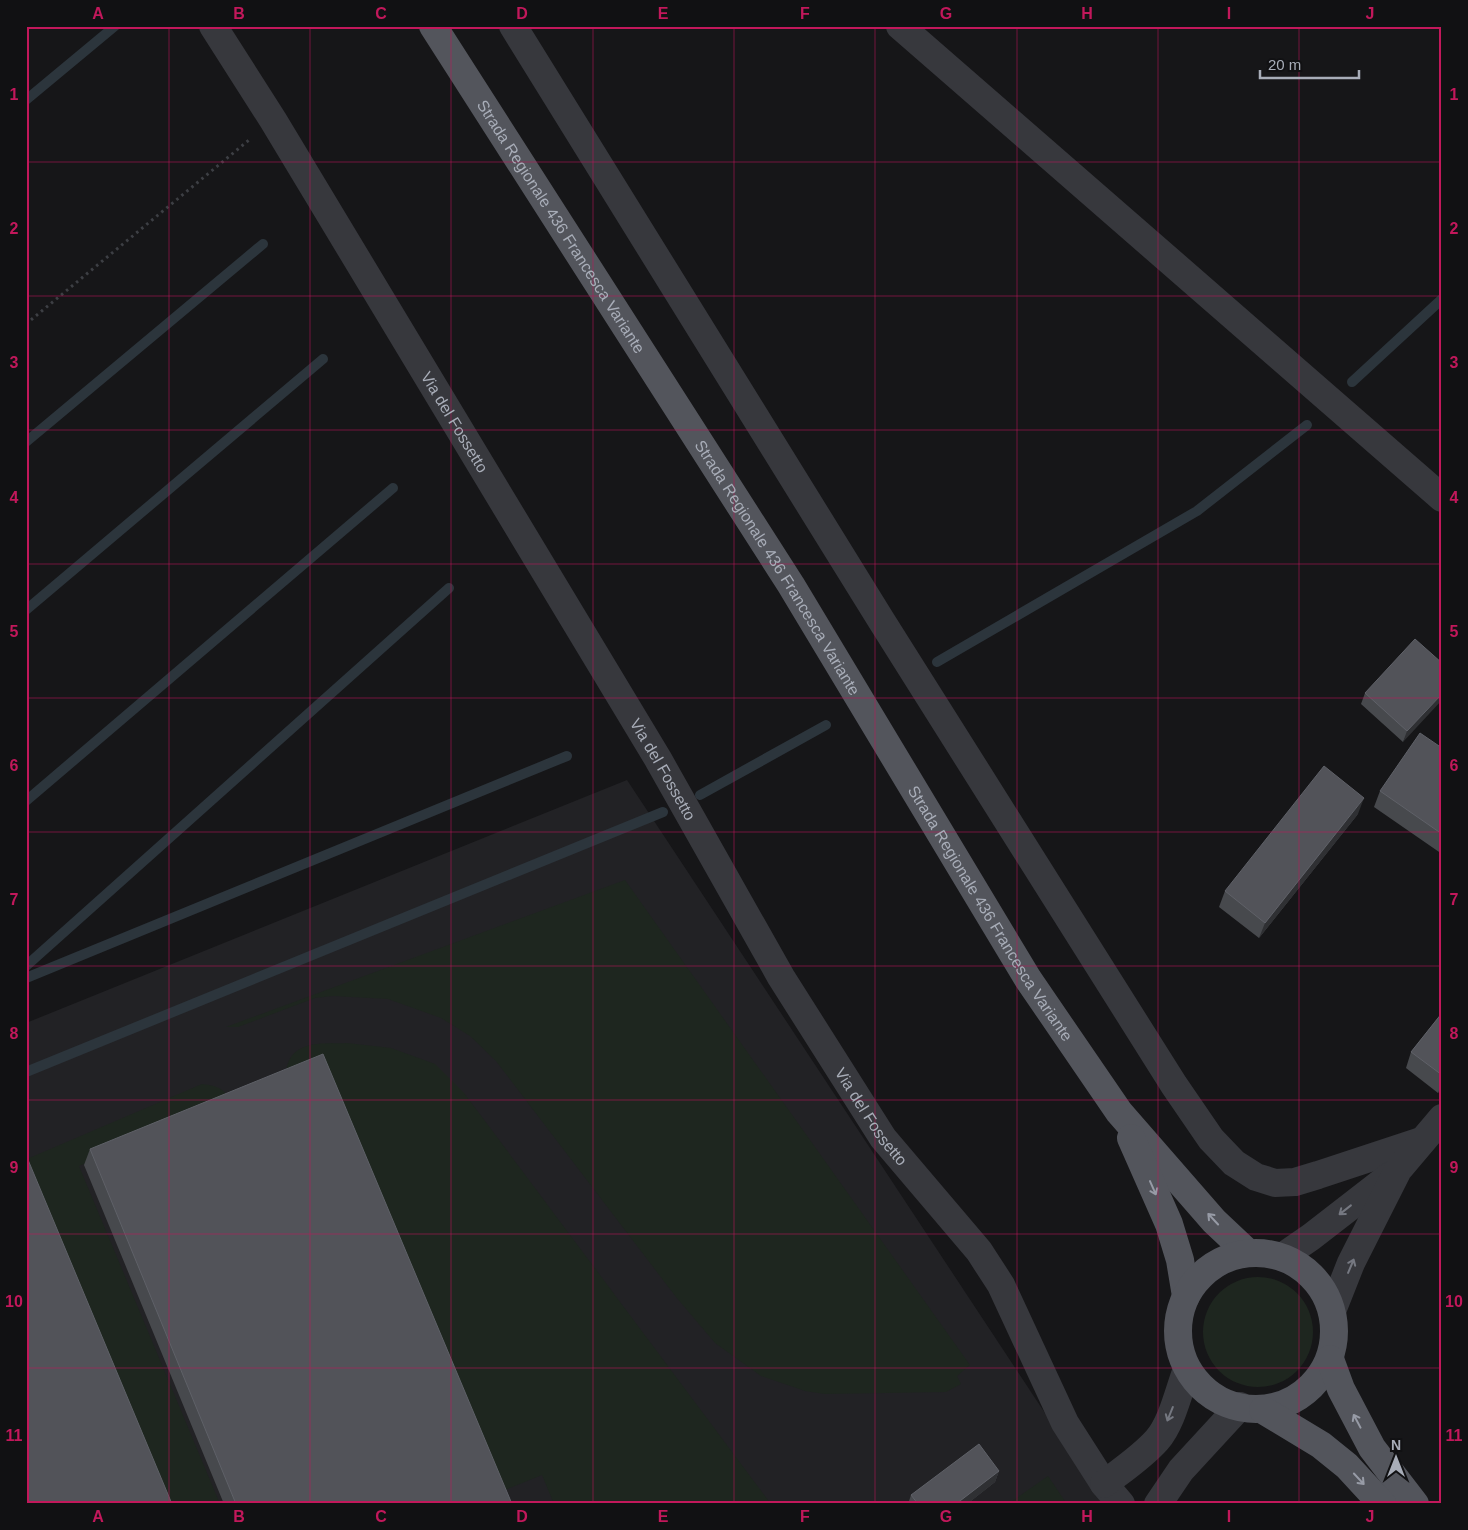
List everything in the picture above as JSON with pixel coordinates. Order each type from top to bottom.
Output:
[{"type":"main road","name":"Strada Regionale 436 Francesca Variante","points":[[433,26],[791,585],[1028,979],[1119,1112]]},
{"type":"main road","points":[[1119,1112],[1214,1221],[1248,1253]]},
{"type":"main road","points":[[1119,1112],[1169,1224],[1180,1260],[1186,1296]]},
{"type":"main road","points":[[1251,1408],[1279,1406],[1300,1395],[1318,1379],[1330,1359],[1335,1335],[1332,1311],[1322,1287],[1304,1269],[1282,1257],[1265,1253],[1248,1253],[1223,1260],[1201,1275],[1186,1296],[1179,1315],[1178,1335],[1187,1369],[1196,1382],[1208,1392],[1224,1401],[1251,1408],[1321,1445],[1347,1466],[1382,1504]]},
{"type":"main road","points":[[1330,1359],[1348,1404],[1372,1448],[1415,1504]]},
{"type":"street","name":"Via del Fossetto","points":[[212,26],[273,120],[658,759],[780,977],[825,1049],[883,1138],[980,1251],[1001,1285],[1065,1423],[1112,1494]]},
{"type":"street","points":[[513,26],[886,629],[1174,1085],[1211,1139],[1234,1163],[1256,1178],[1275,1183],[1294,1182],[1421,1141]]},
{"type":"street","points":[[900,26],[1442,498]]},
{"type":"street","points":[[1332,1311],[1351,1263],[1398,1170],[1442,1118]]},
{"type":"street","points":[[1282,1257],[1398,1170]]},
{"type":"street","points":[[1112,1494],[1136,1459],[1158,1438],[1168,1419],[1187,1369]]},
{"type":"street","points":[[1158,1504],[1181,1470],[1251,1408]]},
{"type":"path","points":[[26,324],[273,120]]},
{"type":"shaded area","points":[[627,780],[1105,1504],[26,1504],[26,1023]]},
{"type":"shaded area","points":[[625,880],[970,1365],[957,1376],[961,1384],[946,1392],[825,1394],[805,1391],[761,1376],[715,1343],[676,1297],[496,1061],[470,1036],[441,1018],[388,999],[333,996],[315,998],[238,1027],[226,1027]]},
{"type":"shaded area","points":[[347,1043],[391,1048],[435,1064],[464,1093],[771,1504],[554,1504],[542,1475],[500,1492],[283,1082],[291,1057],[302,1048],[317,1044]]},
{"type":"shaded area","points":[[202,1084],[220,1088],[233,1102],[79,1166],[220,1504],[170,1504],[27,1159]]},
{"type":"shaded area","points":[[1258,1277],[1279,1281],[1297,1293],[1309,1311],[1313,1332],[1309,1353],[1297,1371],[1279,1383],[1258,1387],[1237,1383],[1219,1371],[1207,1353],[1203,1332],[1207,1311],[1219,1293],[1237,1281]]},
{"type":"shaded area","points":[[1048,1476],[1067,1504],[1008,1504]]},
{"type":"building","points":[[1415,639],[1442,663],[1442,694],[1407,731],[1365,693]]},
{"type":"building","points":[[1420,733],[1442,748],[1442,834],[1380,791]]},
{"type":"building","points":[[1324,766],[1364,798],[1265,923],[1225,891]]},
{"type":"building","points":[[1442,1013],[1442,1075],[1411,1052]]},
{"type":"building","points":[[323,1054],[512,1504],[236,1504],[90,1149]]},
{"type":"building","points":[[26,1155],[172,1504],[26,1504]]},
{"type":"building","points":[[979,1444],[999,1471],[956,1504],[918,1504],[911,1495]]},
{"type":"waterway","points":[[26,100],[115,26]]},
{"type":"waterway","points":[[26,442],[263,244]]},
{"type":"waterway","points":[[1352,382],[1442,299]]},
{"type":"waterway","points":[[26,610],[323,359]]},
{"type":"waterway","points":[[937,662],[1197,511],[1307,425]]},
{"type":"waterway","points":[[26,801],[393,488]]},
{"type":"waterway","points":[[26,966],[449,588]]},
{"type":"waterway","points":[[700,795],[826,725]]},
{"type":"waterway","points":[[26,978],[567,756]]},
{"type":"waterway","points":[[26,1072],[663,812]]}]
